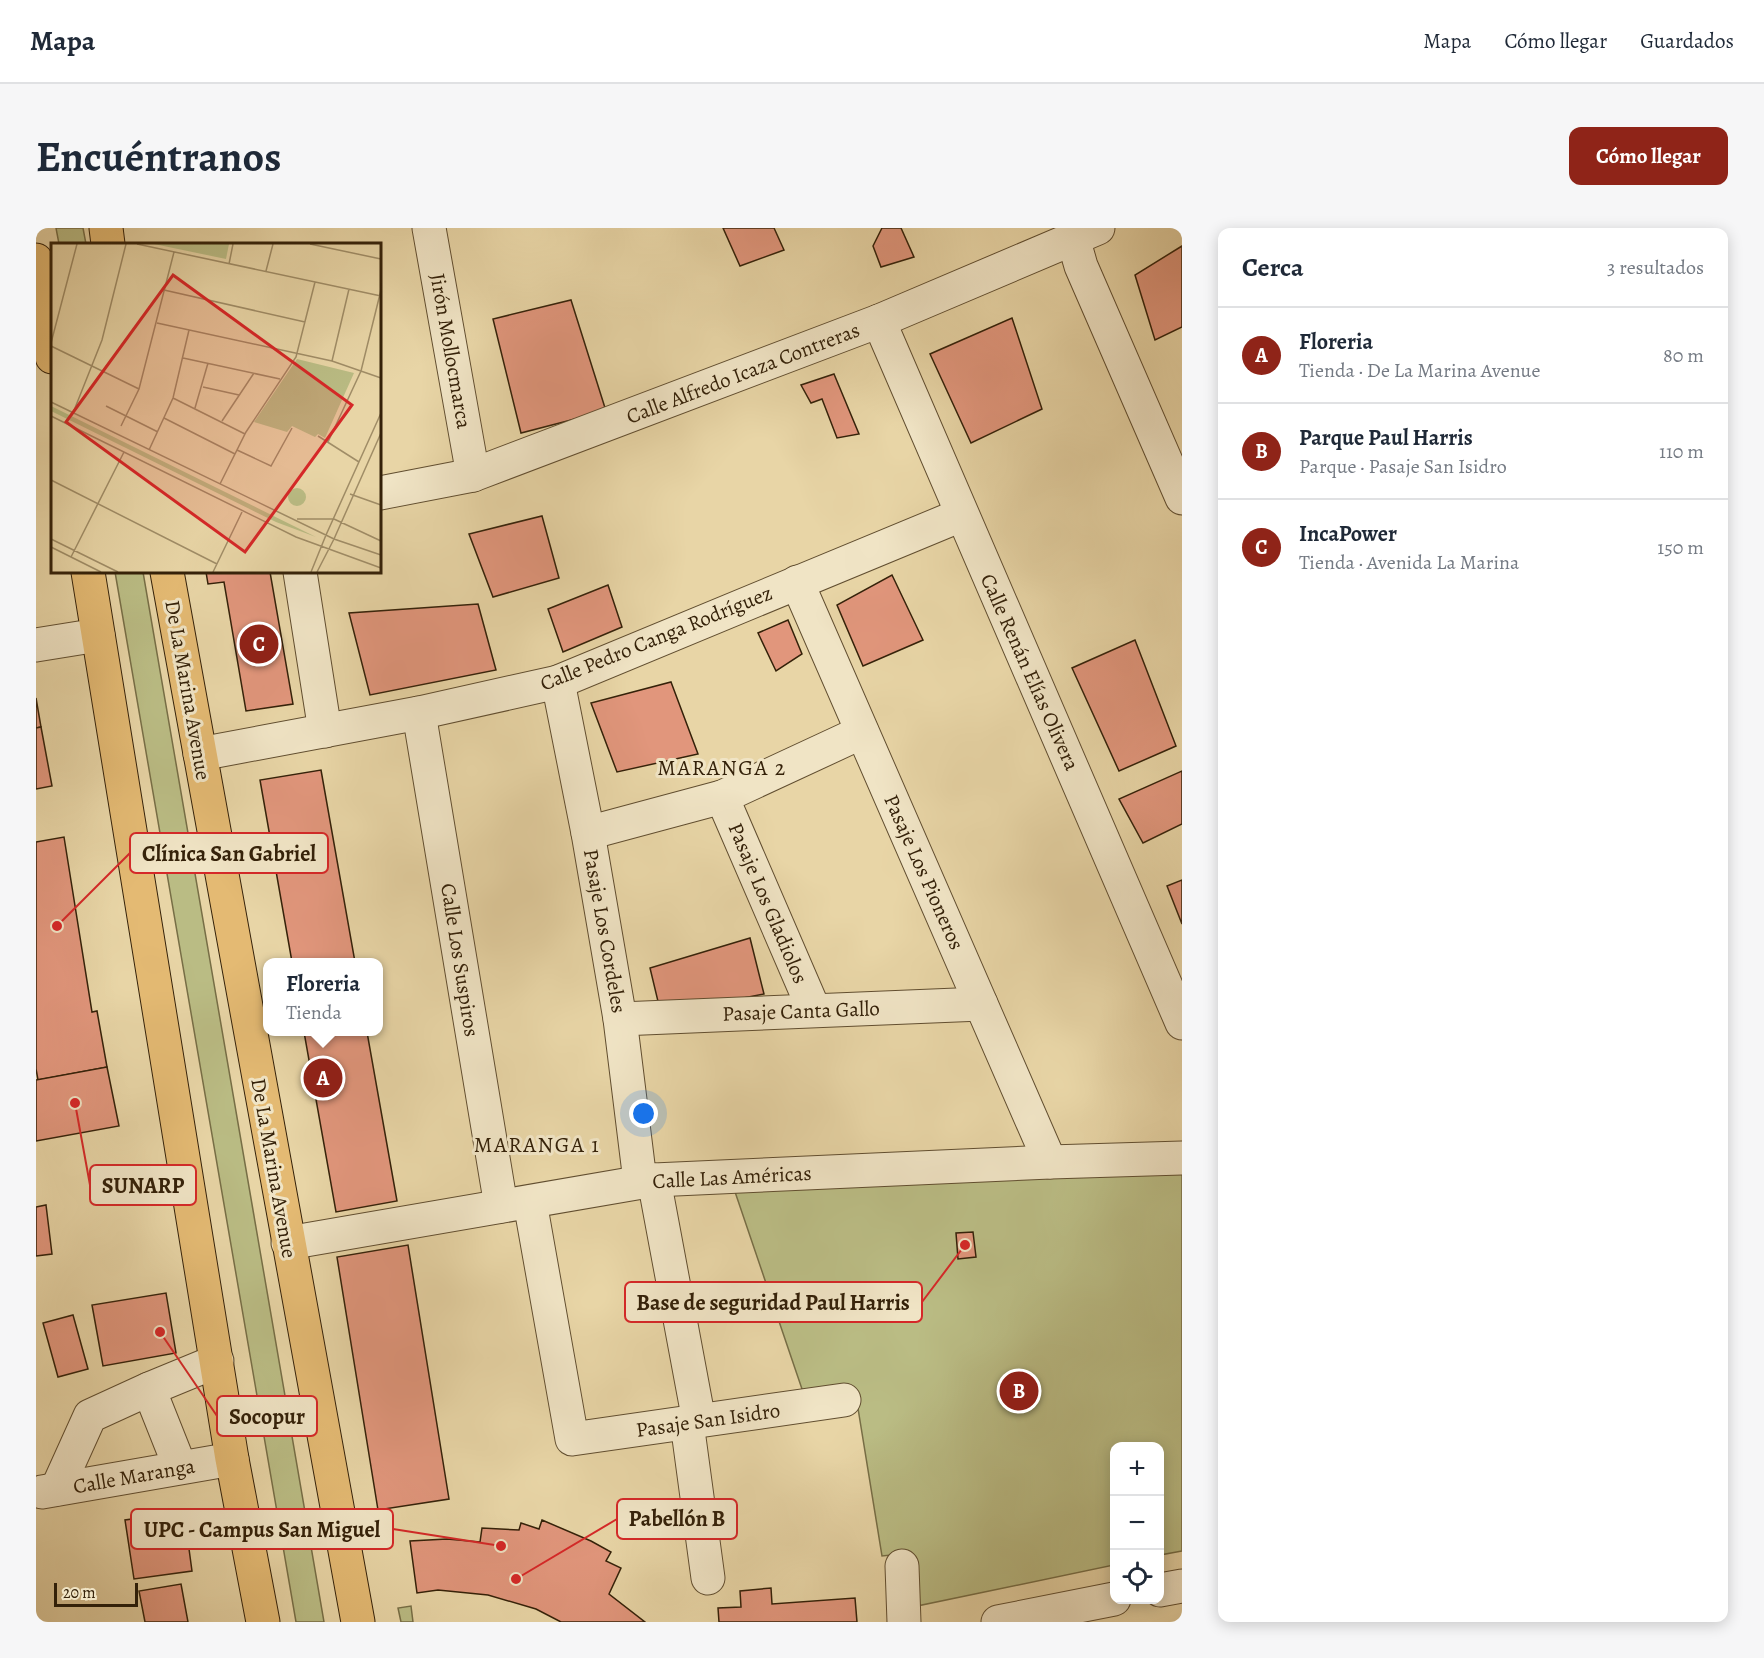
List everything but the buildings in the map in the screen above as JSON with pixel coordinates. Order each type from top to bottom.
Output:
[{"type":"main road","points":[[106,228],[108,243]]},
{"type":"main road","points":[[36,260],[51,351]]},
{"type":"main road","points":[[88,573],[232,1459],[263,1622]]},
{"type":"main road","name":"De La Marina Avenue","points":[[167,573],[288,1243],[361,1614]]},
{"type":"street","name":"Jirón Mollocmarca","points":[[429,228],[473,475]]},
{"type":"street","name":"Calle Alfredo Icaza Contreras","points":[[381,493],[473,475],[879,321],[1085,233]]},
{"type":"street","points":[[1085,233],[1081,266],[1182,498]]},
{"type":"street","name":"Calle Renán Elías Olivera","points":[[879,321],[1182,1023]]},
{"type":"street","name":"Calle Pedro Canga Rodríguez","points":[[200,754],[419,713],[558,682],[961,514]]},
{"type":"street","points":[[300,573],[325,731]]},
{"type":"street","name":"Pasaje Los Pioneros","points":[[797,582],[1050,1162]]},
{"type":"street","points":[[36,645],[98,635]]},
{"type":"street","name":"Pasaje Los Cordeles","points":[[558,682],[588,833],[647,1181],[693,1422],[708,1578]]},
{"type":"street","name":"Calle Los Suspiros","points":[[419,713],[515,1204],[572,1439]]},
{"type":"street","points":[[588,833],[722,797],[862,732]]},
{"type":"street","name":"Pasaje Los Gladiolos","points":[[722,797],[814,1010]]},
{"type":"street","name":"Pasaje Canta Gallo","points":[[620,1018],[981,1004]]},
{"type":"street","name":"Calle Las Américas","points":[[288,1243],[647,1181],[1182,1158]]},
{"type":"street","points":[[47,1491],[90,1416],[217,1361]]},
{"type":"street","points":[[149,1389],[180,1467]]},
{"type":"street","name":"Pasaje San Isidro","points":[[572,1439],[844,1400]]},
{"type":"street","name":"Calle Maranga","points":[[47,1491],[232,1459]]},
{"type":"street","points":[[902,1566],[904,1622]]},
{"type":"street","points":[[1164,1589],[1182,1586]]},
{"type":"street","points":[[998,1622],[1110,1600]]},
{"type":"green space","points":[[56,228],[83,228],[86,243],[59,243]]},
{"type":"green space","points":[[115,573],[143,573],[324,1622],[296,1622]]},
{"type":"green space","points":[[1182,1173],[1182,1551],[1164,1554],[1164,1442],[1110,1442],[1110,1566],[917,1606],[910,1553],[882,1556],[855,1390],[803,1392],[732,1183]]},
{"type":"green space","points":[[411,1606],[413,1622],[401,1622],[398,1608]]},
{"type":"place","name":"IncaPower","points":[[259,644]]},
{"type":"place","name":"Clínica San Gabriel","points":[[57,926]]},
{"type":"place","name":"Floreria","points":[[323,1078]]},
{"type":"place","name":"SUNARP","points":[[75,1103]]},
{"type":"place","name":"Base de seguridad Paul Harris","points":[[965,1245]]},
{"type":"place","name":"Socopur","points":[[160,1332]]},
{"type":"place","name":"Parque Paul Harris","points":[[1019,1391]]},
{"type":"place","name":"UPC - Campus San Miguel","points":[[501,1546]]},
{"type":"place","name":"Pabellón B","points":[[516,1579]]},
{"type":"district","name":"MARANGA 2","points":[[722,767]]},
{"type":"district","name":"MARANGA 1","points":[[537,1144]]}]
